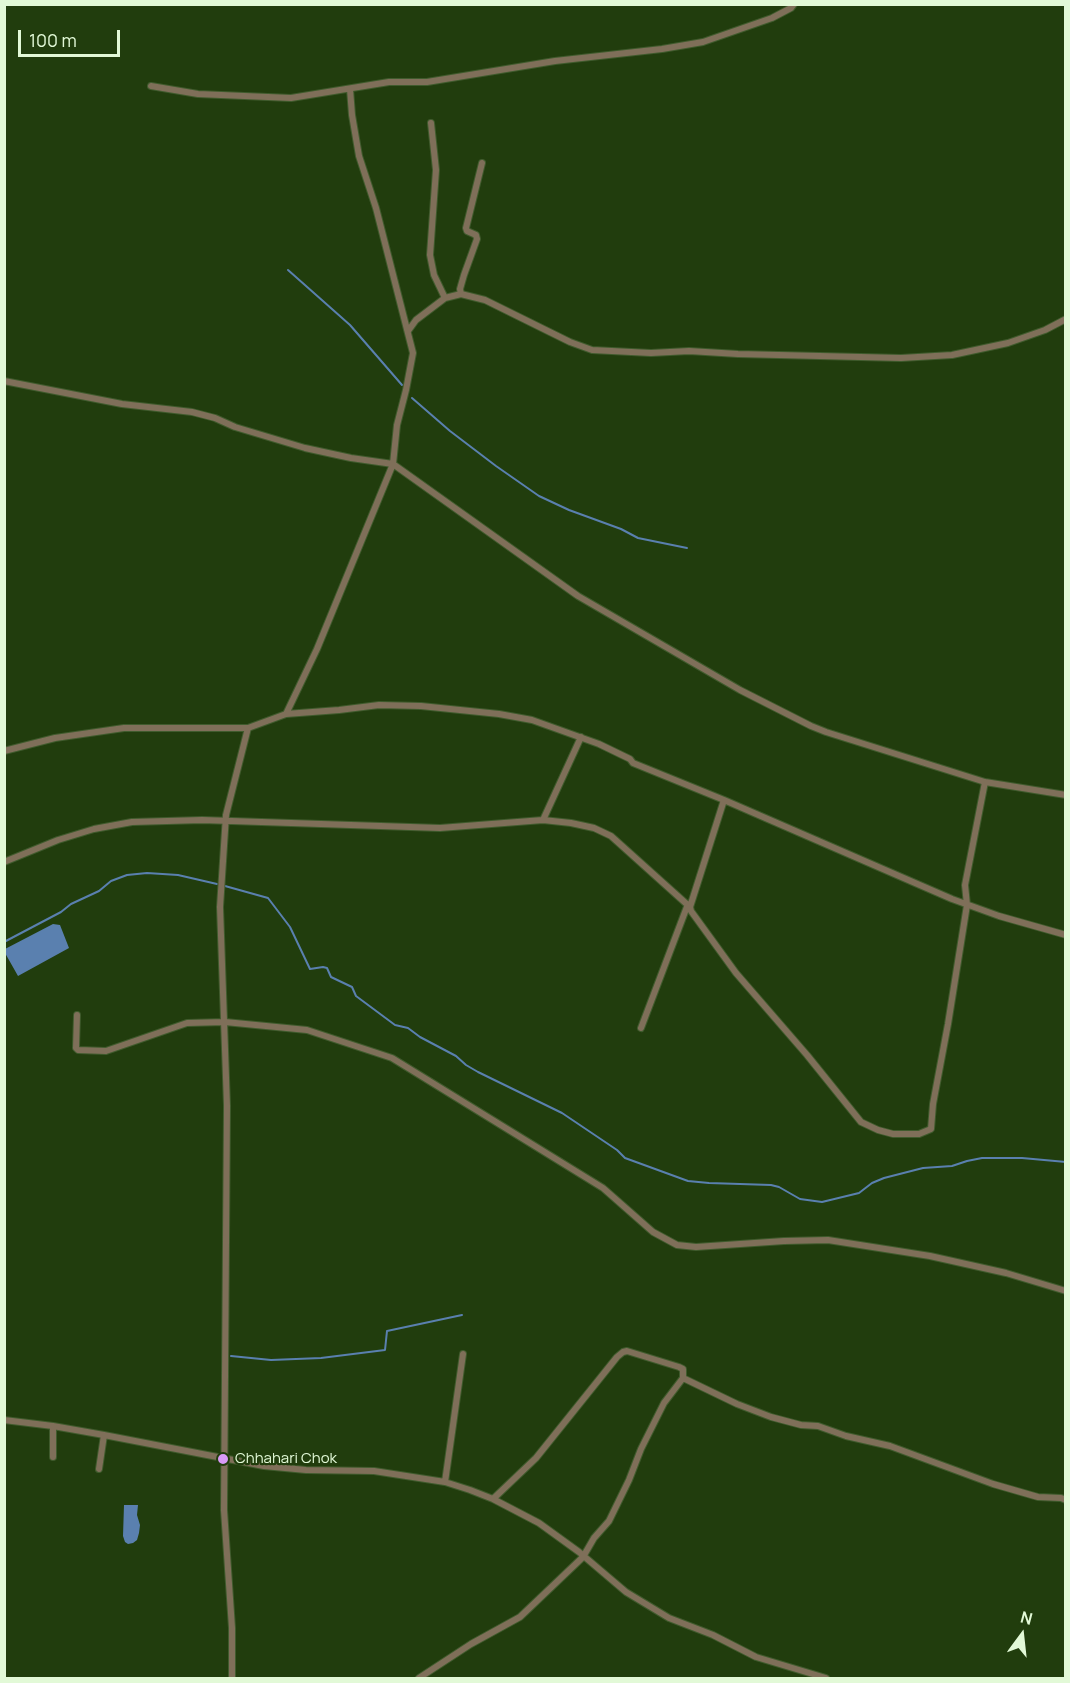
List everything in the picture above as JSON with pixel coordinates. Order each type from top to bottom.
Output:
[{"type":"street","points":[[151,86],[198,94],[291,98],[389,82],[427,82],[555,61],[703,42],[772,18],[794,4]]},
{"type":"street","points":[[286,714],[317,649],[393,464],[397,425],[413,353],[376,208],[359,156],[350,89]]},
{"type":"street","points":[[431,123],[436,170],[430,255],[434,275],[445,298]]},
{"type":"street","points":[[461,294],[460,289],[477,239],[476,235],[467,231],[466,228],[482,163]]},
{"type":"street","points":[[408,331],[417,320],[445,298],[461,294],[485,300],[570,342],[592,350],[651,353],[689,351],[901,358],[952,355],[1008,343],[1045,330],[1065,319]]},
{"type":"street","points":[[4,381],[122,404],[192,412],[305,448],[393,464],[578,596],[740,690],[811,726],[985,782],[1065,795]]},
{"type":"street","points":[[4,751],[55,738],[124,728],[248,728],[286,714],[379,705],[421,706],[499,714],[532,720],[599,744],[630,759],[633,763],[967,905],[1065,935]]},
{"type":"street","points":[[231,1678],[232,1628],[224,1509],[227,1106],[220,907],[226,815],[248,728]]},
{"type":"street","points":[[543,820],[581,737]]},
{"type":"street","points":[[4,862],[58,840],[94,829],[132,822],[202,820],[440,828],[543,820],[594,828],[611,836],[689,905],[736,973],[861,1122],[893,1134],[919,1134],[931,1129],[933,1104],[967,905],[965,885],[985,782]]},
{"type":"street","points":[[641,1028],[689,905],[724,800]]},
{"type":"street","points":[[77,1015],[76,1048],[78,1050],[106,1051],[187,1023],[225,1022],[307,1030],[392,1058],[603,1188],[653,1232],[677,1245],[696,1247],[828,1240],[930,1256],[1006,1273],[1065,1291]]},
{"type":"street","points":[[419,1678],[471,1644],[520,1617],[583,1557],[594,1538],[609,1521],[664,1403],[683,1378],[683,1369],[627,1351],[623,1352],[536,1458],[493,1499]]},
{"type":"street","points":[[445,1482],[463,1354]]},
{"type":"street","points":[[683,1378],[737,1404],[771,1417],[801,1425],[818,1426],[846,1436],[890,1446],[1026,1494],[1065,1500]]},
{"type":"street","points":[[4,1420],[104,1435],[264,1466],[306,1470],[374,1471],[445,1482],[493,1499],[538,1523],[579,1552],[626,1592],[669,1618],[713,1635],[756,1657],[826,1678]]},
{"type":"street","points":[[53,1426],[53,1457]]},
{"type":"street","points":[[99,1469],[104,1435]]},
{"type":"water","points":[[53,924],[60,925],[69,948],[18,976],[5,949]]},
{"type":"water","points":[[124,1505],[138,1505],[139,1533],[137,1540],[128,1544],[123,1536]]},
{"type":"waterway","points":[[288,270],[350,325],[402,385]]},
{"type":"waterway","points":[[412,398],[450,431],[539,496],[638,538],[687,548]]},
{"type":"waterway","points":[[4,942],[99,891],[111,881],[127,875],[147,873],[178,875],[217,884]]},
{"type":"waterway","points":[[225,886],[268,898],[290,927],[310,969],[327,968],[331,977],[352,987],[356,996],[395,1025],[408,1028],[456,1056],[478,1072],[562,1113],[617,1150],[625,1158],[688,1181],[771,1185],[800,1199],[822,1202],[859,1193],[872,1183],[884,1178],[923,1168],[952,1166],[982,1158],[1022,1158],[1066,1162]]},
{"type":"waterway","points":[[231,1356],[271,1360],[321,1358],[385,1350],[387,1331],[462,1315]]},
{"type":"place","name":"Chhahari Chok","points":[[223,1459]]}]
